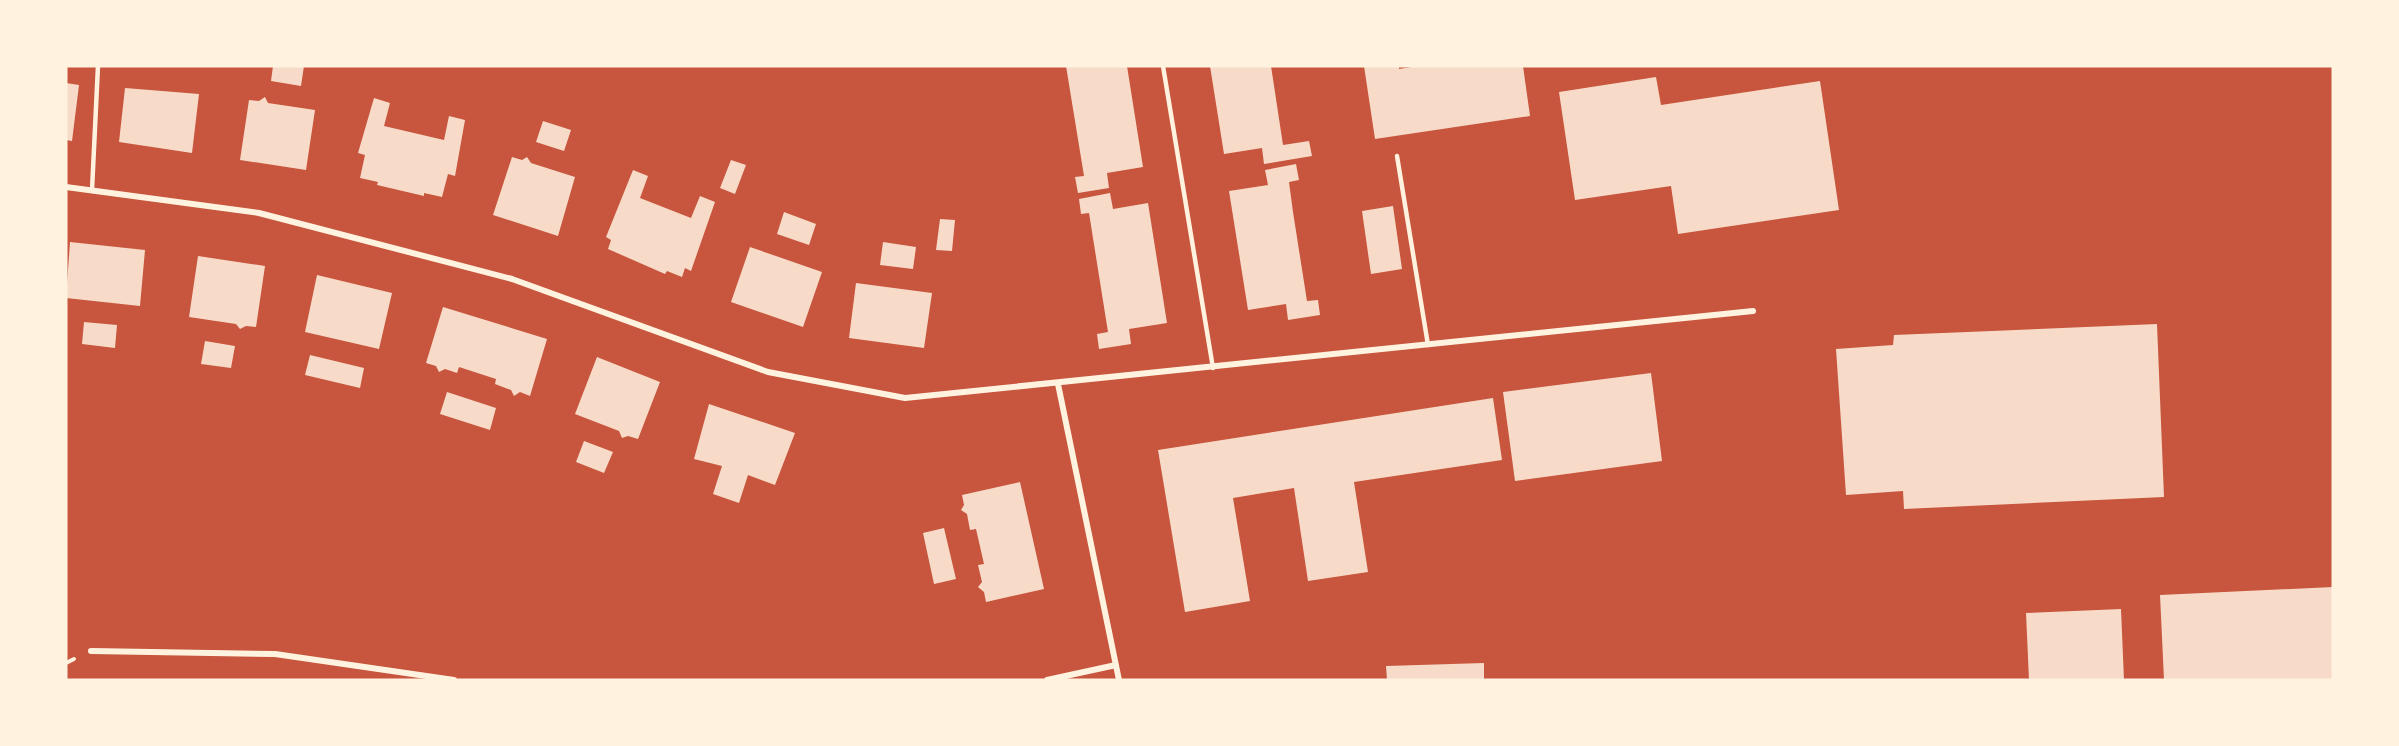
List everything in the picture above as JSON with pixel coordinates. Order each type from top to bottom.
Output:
[{"type":"street","points":[[66,187],[259,213],[512,279],[768,372],[904,398],[1753,312]]},
{"type":"street","points":[[1058,384],[1119,680]]},
{"type":"street","points":[[91,651],[275,654],[454,680]]},
{"type":"street","points":[[1047,680],[1116,665]]},
{"type":"lane","points":[[92,190],[98,66]]},
{"type":"lane","points":[[1163,66],[1213,368]]},
{"type":"lane","points":[[1397,156],[1428,345]]},
{"type":"building","points":[[273,66],[304,66],[301,86],[271,81]]},
{"type":"building","points":[[1066,66],[1127,66],[1143,167],[1107,173],[1109,188],[1078,193],[1075,177],[1084,176]]},
{"type":"building","points":[[1210,66],[1271,66],[1283,145],[1309,141],[1312,156],[1264,164],[1262,148],[1224,154]]},
{"type":"building","points":[[1364,66],[1399,66],[1399,69],[1418,66],[1523,66],[1530,116],[1375,139]]},
{"type":"building","points":[[1656,77],[1661,105],[1820,81],[1839,210],[1678,234],[1671,186],[1575,200],[1559,92]]},
{"type":"building","points":[[66,83],[79,85],[72,141],[66,140]]},
{"type":"building","points":[[125,88],[199,94],[192,153],[119,142]]},
{"type":"building","points":[[265,97],[268,103],[315,110],[306,170],[240,160],[249,100],[259,101]]},
{"type":"building","points":[[374,98],[390,103],[384,126],[444,140],[449,116],[465,120],[455,176],[448,174],[442,197],[424,193],[424,196],[377,185],[378,182],[360,178],[365,155],[358,153]]},
{"type":"building","points":[[543,121],[571,130],[564,151],[536,142]]},
{"type":"building","points":[[512,157],[522,160],[527,157],[531,163],[575,177],[558,236],[493,215]]},
{"type":"building","points":[[731,160],[746,165],[735,194],[720,188]]},
{"type":"building","points":[[1296,164],[1299,180],[1289,182],[1307,301],[1318,300],[1320,315],[1288,320],[1286,304],[1248,310],[1229,191],[1268,185],[1265,170]]},
{"type":"building","points":[[633,170],[648,176],[640,198],[691,218],[700,196],[715,202],[691,271],[685,268],[682,277],[667,271],[665,274],[608,249],[611,240],[606,237]]},
{"type":"building","points":[[1110,193],[1113,209],[1148,203],[1167,323],[1129,329],[1131,344],[1099,349],[1097,334],[1108,332],[1089,213],[1081,214],[1079,199]]},
{"type":"building","points":[[1393,206],[1402,269],[1371,274],[1362,211]]},
{"type":"building","points":[[784,212],[816,224],[809,245],[777,234]]},
{"type":"building","points":[[940,219],[955,220],[952,251],[936,250]]},
{"type":"building","points":[[70,242],[145,250],[140,306],[66,298]]},
{"type":"building","points":[[883,242],[916,247],[913,269],[880,265]]},
{"type":"building","points":[[750,247],[822,272],[803,327],[731,302]]},
{"type":"building","points":[[198,256],[265,266],[256,327],[246,326],[240,329],[236,324],[189,317]]},
{"type":"building","points":[[317,275],[392,293],[379,349],[305,332]]},
{"type":"building","points":[[856,283],[932,293],[924,348],[849,338]]},
{"type":"building","points":[[443,307],[547,339],[530,396],[520,392],[514,396],[511,390],[495,384],[496,379],[459,367],[457,373],[445,369],[439,372],[436,366],[426,363]]},
{"type":"building","points":[[84,322],[117,325],[115,348],[82,344]]},
{"type":"building","points":[[2157,324],[2164,497],[1904,509],[1903,491],[1846,495],[1836,349],[1893,345],[1894,335]]},
{"type":"building","points":[[205,341],[235,346],[231,368],[201,364]]},
{"type":"building","points":[[310,355],[364,368],[360,388],[305,375]]},
{"type":"building","points":[[597,357],[660,382],[638,439],[628,436],[622,438],[619,431],[575,414]]},
{"type":"building","points":[[1651,373],[1662,461],[1515,481],[1503,392]]},
{"type":"building","points":[[447,392],[496,408],[490,430],[440,414]]},
{"type":"building","points":[[1493,398],[1502,460],[1354,482],[1368,572],[1308,581],[1294,488],[1233,498],[1250,601],[1185,612],[1158,450]]},
{"type":"building","points":[[709,404],[795,433],[775,485],[748,475],[739,503],[713,494],[722,466],[694,459]]},
{"type":"building","points":[[584,441],[613,452],[604,473],[576,462]]},
{"type":"building","points":[[1020,482],[1044,589],[986,602],[984,592],[978,587],[982,582],[978,565],[984,564],[976,529],[970,530],[967,514],[961,510],[964,505],[962,495]]},
{"type":"building","points":[[944,528],[956,579],[934,584],[923,533]]},
{"type":"building","points":[[2333,587],[2333,680],[2164,680],[2160,595]]},
{"type":"building","points":[[2121,609],[2124,680],[2029,680],[2026,613]]},
{"type":"building","points":[[1484,663],[1484,680],[1387,680],[1386,666]]}]
